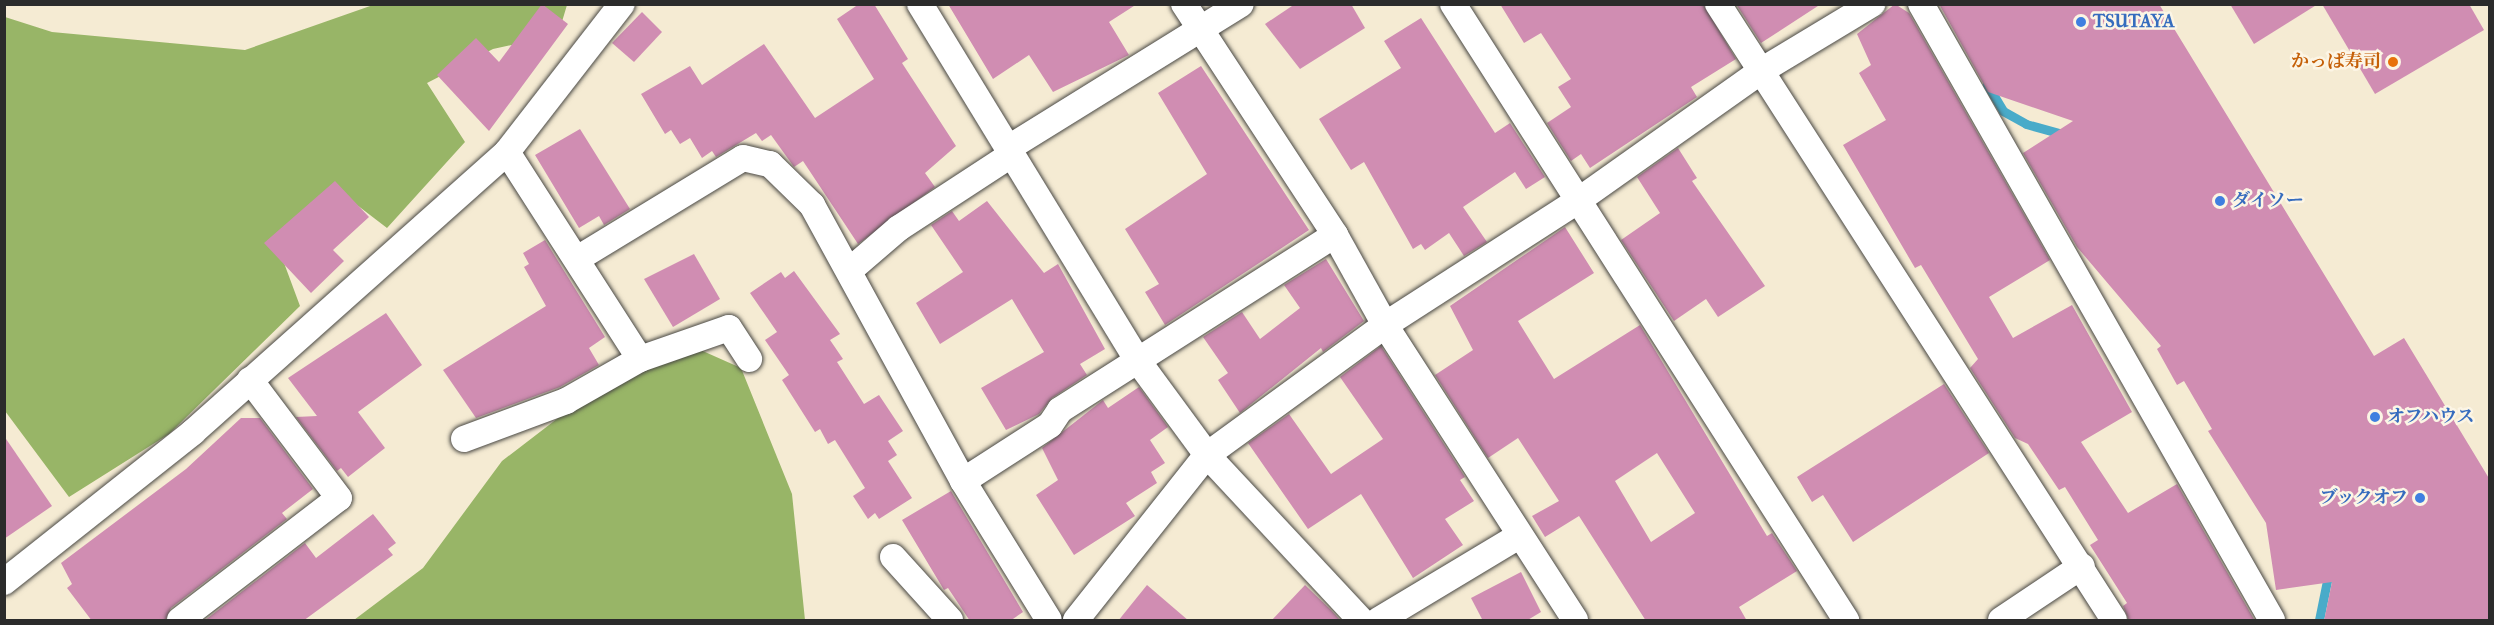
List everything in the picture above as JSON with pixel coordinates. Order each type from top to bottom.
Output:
[{"type":"street","points":[[4,582],[56,546],[250,380],[507,152],[621,4]]},
{"type":"street","points":[[920,4],[1138,361],[1207,455],[1361,621]]},
{"type":"street","points":[[1184,4],[1335,235],[1385,325],[1575,621]]},
{"type":"street","points":[[849,271],[899,228],[1009,152],[1241,4]]},
{"type":"street","points":[[1718,4],[2082,566],[2114,621]]},
{"type":"street","points":[[1076,621],[1207,455],[1385,325],[1579,200],[1761,71],[1872,4]]},
{"type":"street","points":[[1921,4],[2272,621]]},
{"type":"street","points":[[1458,6],[1846,621]]},
{"type":"street","points":[[507,152],[640,358]]},
{"type":"street","points":[[577,259],[743,158],[770,164],[812,205],[963,481],[1049,621]]},
{"type":"street","points":[[963,481],[1138,361],[1335,235]]},
{"type":"street","points":[[464,439],[566,401],[640,358],[729,328],[749,359]]},
{"type":"street","points":[[180,621],[339,498],[250,380]]},
{"type":"street","points":[[1379,621],[1519,536]]},
{"type":"street","points":[[893,557],[950,621]]},
{"type":"street","points":[[2001,621],[2082,566]]},
{"type":"green space","points":[[373,5],[567,5],[558,35],[493,49],[427,83],[465,142],[387,228],[340,192],[274,236],[300,306],[169,434],[69,497],[5,411],[5,17],[52,32],[245,50]]},
{"type":"green space","points":[[696,348],[741,368],[792,494],[805,620],[354,620],[423,568],[502,461],[631,362]]},
{"type":"building","points":[[542,4],[568,24],[489,131],[437,75],[476,38],[499,62]]},
{"type":"building","points":[[859,4],[874,4],[908,59],[902,63],[956,146],[925,173],[935,187],[858,244],[803,161],[794,167],[771,135],[762,141],[756,133],[716,157],[712,151],[702,158],[690,138],[680,144],[671,130],[665,134],[641,94],[690,66],[702,85],[764,44],[815,118],[874,79],[837,19]]},
{"type":"building","points":[[948,4],[1137,4],[1109,22],[1129,55],[1053,92],[1029,55],[993,79]]},
{"type":"building","points":[[1295,4],[1351,4],[1365,28],[1300,69],[1265,24]]},
{"type":"building","points":[[1500,4],[1703,4],[1736,59],[1691,87],[1697,97],[1590,168],[1581,154],[1571,161],[1547,123],[1571,107],[1558,87],[1571,79],[1541,33],[1524,43]]},
{"type":"building","points":[[1736,4],[1821,4],[1761,43]]},
{"type":"building","points":[[1895,4],[1909,13],[2050,260],[1989,297],[2013,338],[2072,305],[2132,412],[2081,442],[2128,513],[2177,484],[2255,621],[2129,621],[2123,606],[2127,603],[2090,545],[2098,540],[2065,487],[2059,490],[2028,444],[2015,438],[1970,368],[1978,359],[1921,265],[1915,268],[1843,145],[1886,120],[1859,73],[1871,65],[1857,34]]},
{"type":"building","points":[[1939,4],[2159,4],[2374,356],[2404,338],[2490,480],[2490,621],[2324,621],[2332,582],[2276,590],[2266,523],[2208,431],[2212,429],[2184,381],[2177,385],[2157,349],[2161,346],[2077,247],[2023,153],[2073,121],[1988,92]]},
{"type":"building","points":[[2230,4],[2318,4],[2254,44]]},
{"type":"building","name":"かっぱ寿司","points":[[2322,4],[2469,4],[2484,30],[2375,94]]},
{"type":"building","points":[[642,12],[662,32],[634,62],[612,43]]},
{"type":"building","points":[[1421,18],[1495,133],[1510,123],[1545,177],[1526,189],[1515,172],[1463,207],[1487,242],[1464,256],[1449,233],[1425,250],[1421,244],[1413,249],[1364,162],[1351,170],[1319,119],[1401,68],[1384,41]]},
{"type":"building","points":[[1201,66],[1309,230],[1165,325],[1145,292],[1159,284],[1125,229],[1207,174],[1158,93]]},
{"type":"building","points":[[580,129],[630,209],[604,225],[599,216],[579,228],[535,155]]},
{"type":"building","points":[[1678,148],[1697,178],[1692,181],[1765,286],[1718,317],[1706,299],[1674,321],[1621,240],[1660,213],[1637,177]]},
{"type":"building","points":[[335,181],[369,217],[333,250],[344,261],[311,293],[264,243]]},
{"type":"building","points":[[987,201],[1044,273],[1058,264],[1105,349],[1080,364],[1087,375],[1052,398],[1039,414],[1006,430],[981,388],[1044,352],[1012,299],[940,344],[916,303],[963,272],[931,225],[952,211],[959,221]]},
{"type":"building","points":[[1565,227],[1594,273],[1518,321],[1554,379],[1640,325],[1767,536],[1772,533],[1797,571],[1739,607],[1747,621],[1646,621],[1579,516],[1545,537],[1532,516],[1559,501],[1518,438],[1488,458],[1435,375],[1473,350],[1450,306]],"holes":[[[1657,453],[1695,513],[1651,542],[1615,481]]]},
{"type":"building","points":[[545,240],[605,337],[589,348],[599,365],[560,387],[476,418],[443,370],[546,306],[524,267],[529,264],[523,253]]},
{"type":"building","points":[[694,254],[720,299],[673,327],[644,279]]},
{"type":"building","points":[[1326,259],[1364,321],[1323,352],[1321,348],[1240,413],[1218,380],[1228,373],[1203,337],[1242,312],[1260,339],[1300,308],[1284,285]]},
{"type":"building","points":[[794,271],[840,334],[830,340],[843,359],[837,362],[864,404],[879,395],[903,431],[888,441],[897,455],[888,461],[912,498],[879,519],[875,513],[868,519],[853,496],[865,488],[835,440],[828,444],[820,429],[815,432],[782,380],[789,375],[765,340],[777,332],[750,293],[781,272],[785,278]]},
{"type":"building","points":[[386,313],[422,365],[358,412],[385,448],[348,477],[341,468],[337,471],[296,417],[317,416],[288,378]]},
{"type":"building","points":[[1381,346],[1465,477],[1460,480],[1474,501],[1445,519],[1463,545],[1413,578],[1361,494],[1308,529],[1248,443],[1289,414],[1331,474],[1383,439],[1340,377]]},
{"type":"building","points":[[1944,384],[1989,453],[1853,542],[1823,495],[1812,502],[1797,477]]},
{"type":"building","points":[[1139,387],[1168,427],[1150,440],[1165,463],[1151,472],[1157,483],[1126,503],[1135,516],[1074,555],[1036,495],[1058,480],[1042,448],[1103,400],[1108,408]]},
{"type":"building","points":[[241,418],[260,418],[313,489],[282,513],[287,519],[171,608],[165,621],[92,621],[67,588],[72,584],[61,563],[186,469]]},
{"type":"building","points":[[4,436],[52,506],[4,539]]},
{"type":"building","points":[[951,491],[1023,612],[1010,621],[970,621],[948,588],[944,590],[902,520]]},
{"type":"building","points":[[373,514],[396,543],[388,549],[393,555],[303,621],[204,621],[305,543],[316,558]]},
{"type":"building","points":[[1521,572],[1541,612],[1526,621],[1483,621],[1471,598]]},
{"type":"building","points":[[1147,585],[1189,621],[1118,621]]},
{"type":"building","points":[[1305,585],[1331,610],[1341,621],[1271,621]]},
{"type":"waterway","points":[[1987,84],[2003,111],[2026,124],[2066,135]]},
{"type":"waterway","points":[[2319,620],[2329,571]]},
{"type":"place","name":"TSUTAYA","points":[[2081,22]]},
{"type":"place","name":"かっぱ寿司","points":[[2393,62]]},
{"type":"place","name":"ダイソー","points":[[2220,201]]},
{"type":"place","name":"オフハウス","points":[[2375,417]]},
{"type":"place","name":"ブックオフ","points":[[2420,498]]}]
